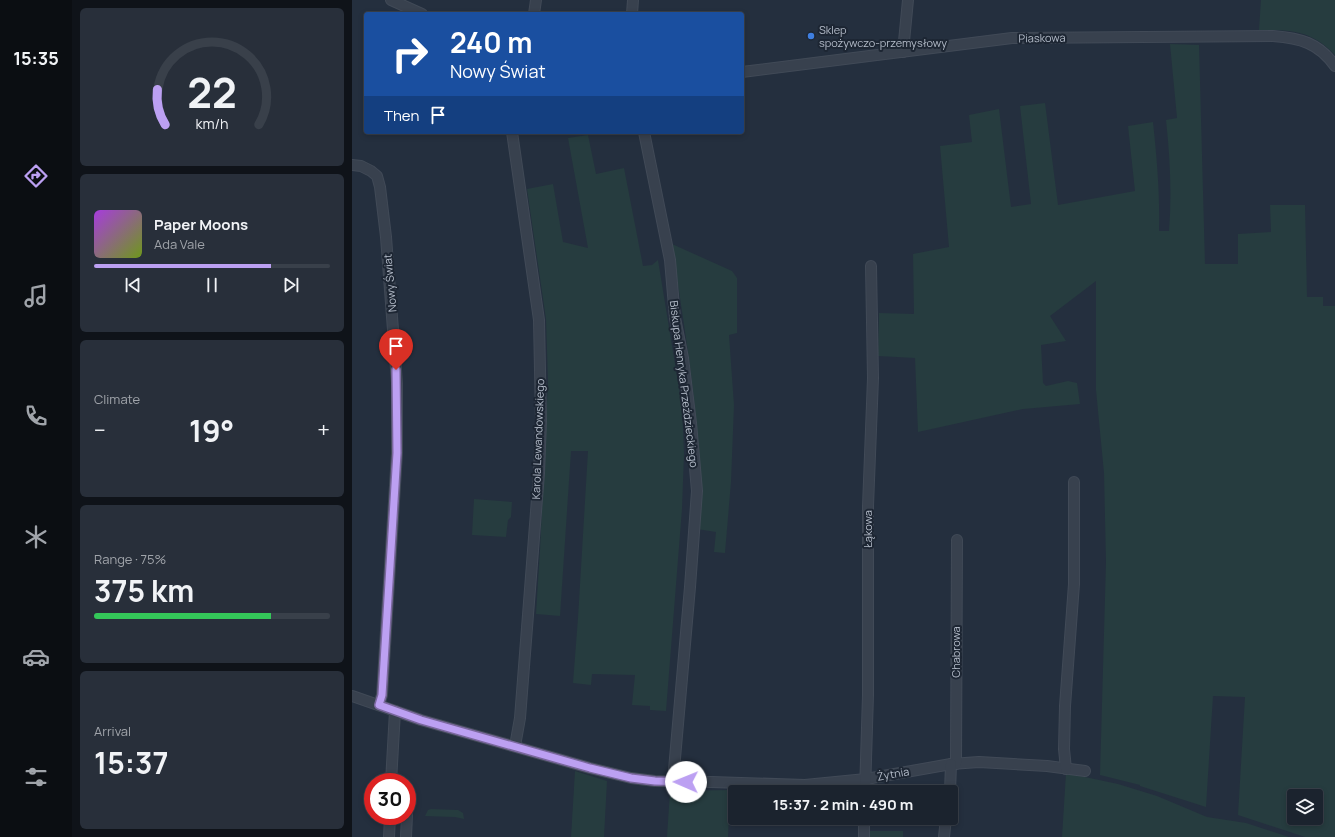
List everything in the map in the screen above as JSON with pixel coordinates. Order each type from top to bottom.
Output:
[{"type":"street","points":[[391,0],[418,12]]},
{"type":"street","points":[[534,12],[536,0]]},
{"type":"street","points":[[632,12],[633,0]]},
{"type":"street","points":[[903,52],[908,0]]},
{"type":"street","name":"Piaskowa","points":[[744,72],[1012,38],[1273,36],[1301,40],[1312,45],[1327,57],[1335,66]]},
{"type":"street","name":"Karola Lewandowskiego","points":[[512,134],[539,320],[541,421],[539,473],[520,718],[515,746]]},
{"type":"street","name":"Biskupa Henryka Przeździeckiego","points":[[644,134],[670,260],[675,318],[683,358],[691,423],[697,491],[673,781]]},
{"type":"street","name":"Nowy Świat","points":[[352,165],[361,166],[371,171],[377,176],[380,187],[386,238],[397,383],[397,453],[382,695],[379,705]]},
{"type":"street","name":"Łąkowa","points":[[866,785],[868,695],[868,506],[873,378],[871,266]]},
{"type":"street","points":[[1066,769],[1064,742],[1065,706],[1074,584],[1074,482]]},
{"type":"street","name":"Chabrowa","points":[[951,785],[954,764],[957,540]]},
{"type":"street","name":"Żytnia","points":[[352,696],[395,711],[590,768],[631,778],[655,781],[805,786],[866,779],[954,764],[978,762],[1047,766],[1085,771]]},
{"type":"street","points":[[392,773],[395,711]]},
{"type":"street","points":[[389,837],[390,825]]},
{"type":"street","points":[[406,837],[407,825]]},
{"type":"street","points":[[864,825],[864,837]]},
{"type":"street","points":[[944,837],[945,825]]},
{"type":"green space","points":[[1261,0],[1335,0],[1335,55],[1318,41],[1300,33],[1281,30],[1259,30]]},
{"type":"green space","points":[[1170,44],[1199,45],[1205,264],[1238,264],[1238,234],[1271,232],[1270,205],[1305,205],[1307,297],[1323,297],[1323,306],[1335,306],[1335,837],[1305,837],[1238,815],[1245,697],[1213,696],[1206,807],[1140,785],[1100,775],[1106,562],[1104,473],[1096,390],[1096,281],[1050,316],[1066,341],[1041,345],[1043,383],[1046,386],[1068,381],[1077,383],[1080,404],[1023,409],[918,432],[915,358],[878,356],[879,313],[914,314],[913,254],[949,247],[940,146],[972,142],[969,115],[999,109],[1011,207],[1031,204],[1020,106],[1045,103],[1058,205],[1135,191],[1128,126],[1153,122],[1158,177],[1159,231],[1169,231],[1170,217],[1169,148],[1166,120],[1177,118]]},
{"type":"green space","points":[[588,135],[596,174],[624,168],[643,266],[652,265],[658,260],[682,407],[684,454],[682,509],[666,711],[650,710],[650,706],[632,705],[635,675],[592,674],[591,685],[573,683],[588,451],[571,451],[560,616],[536,614],[548,381],[546,319],[527,189],[553,184],[563,242],[588,248],[568,138]]},
{"type":"green space","points":[[672,244],[732,271],[737,278],[737,333],[729,335],[734,405],[731,482],[725,553],[714,552],[716,532],[697,529],[700,481],[699,451],[693,391]]},
{"type":"green space","points":[[474,499],[512,502],[511,517],[508,520],[506,537],[472,535]]},
{"type":"green space","points":[[575,771],[607,781],[604,837],[571,837]]},
{"type":"green space","points":[[1066,773],[1118,784],[1157,796],[1207,817],[1246,823],[1289,837],[1062,837]]},
{"type":"green space","points":[[728,790],[728,837],[667,837],[670,791]]},
{"type":"green space","points":[[428,810],[458,810],[463,813],[464,819],[455,817],[425,816]]},
{"type":"green space","points":[[867,831],[903,831],[903,837],[867,837]]},
{"type":"place","name":"Sklep spożywczo-przemysłowy","points":[[811,36]]},
{"type":"route","points":[[396,370],[397,453],[382,695],[379,705],[421,720],[590,768],[631,778],[655,781],[686,782]]}]
